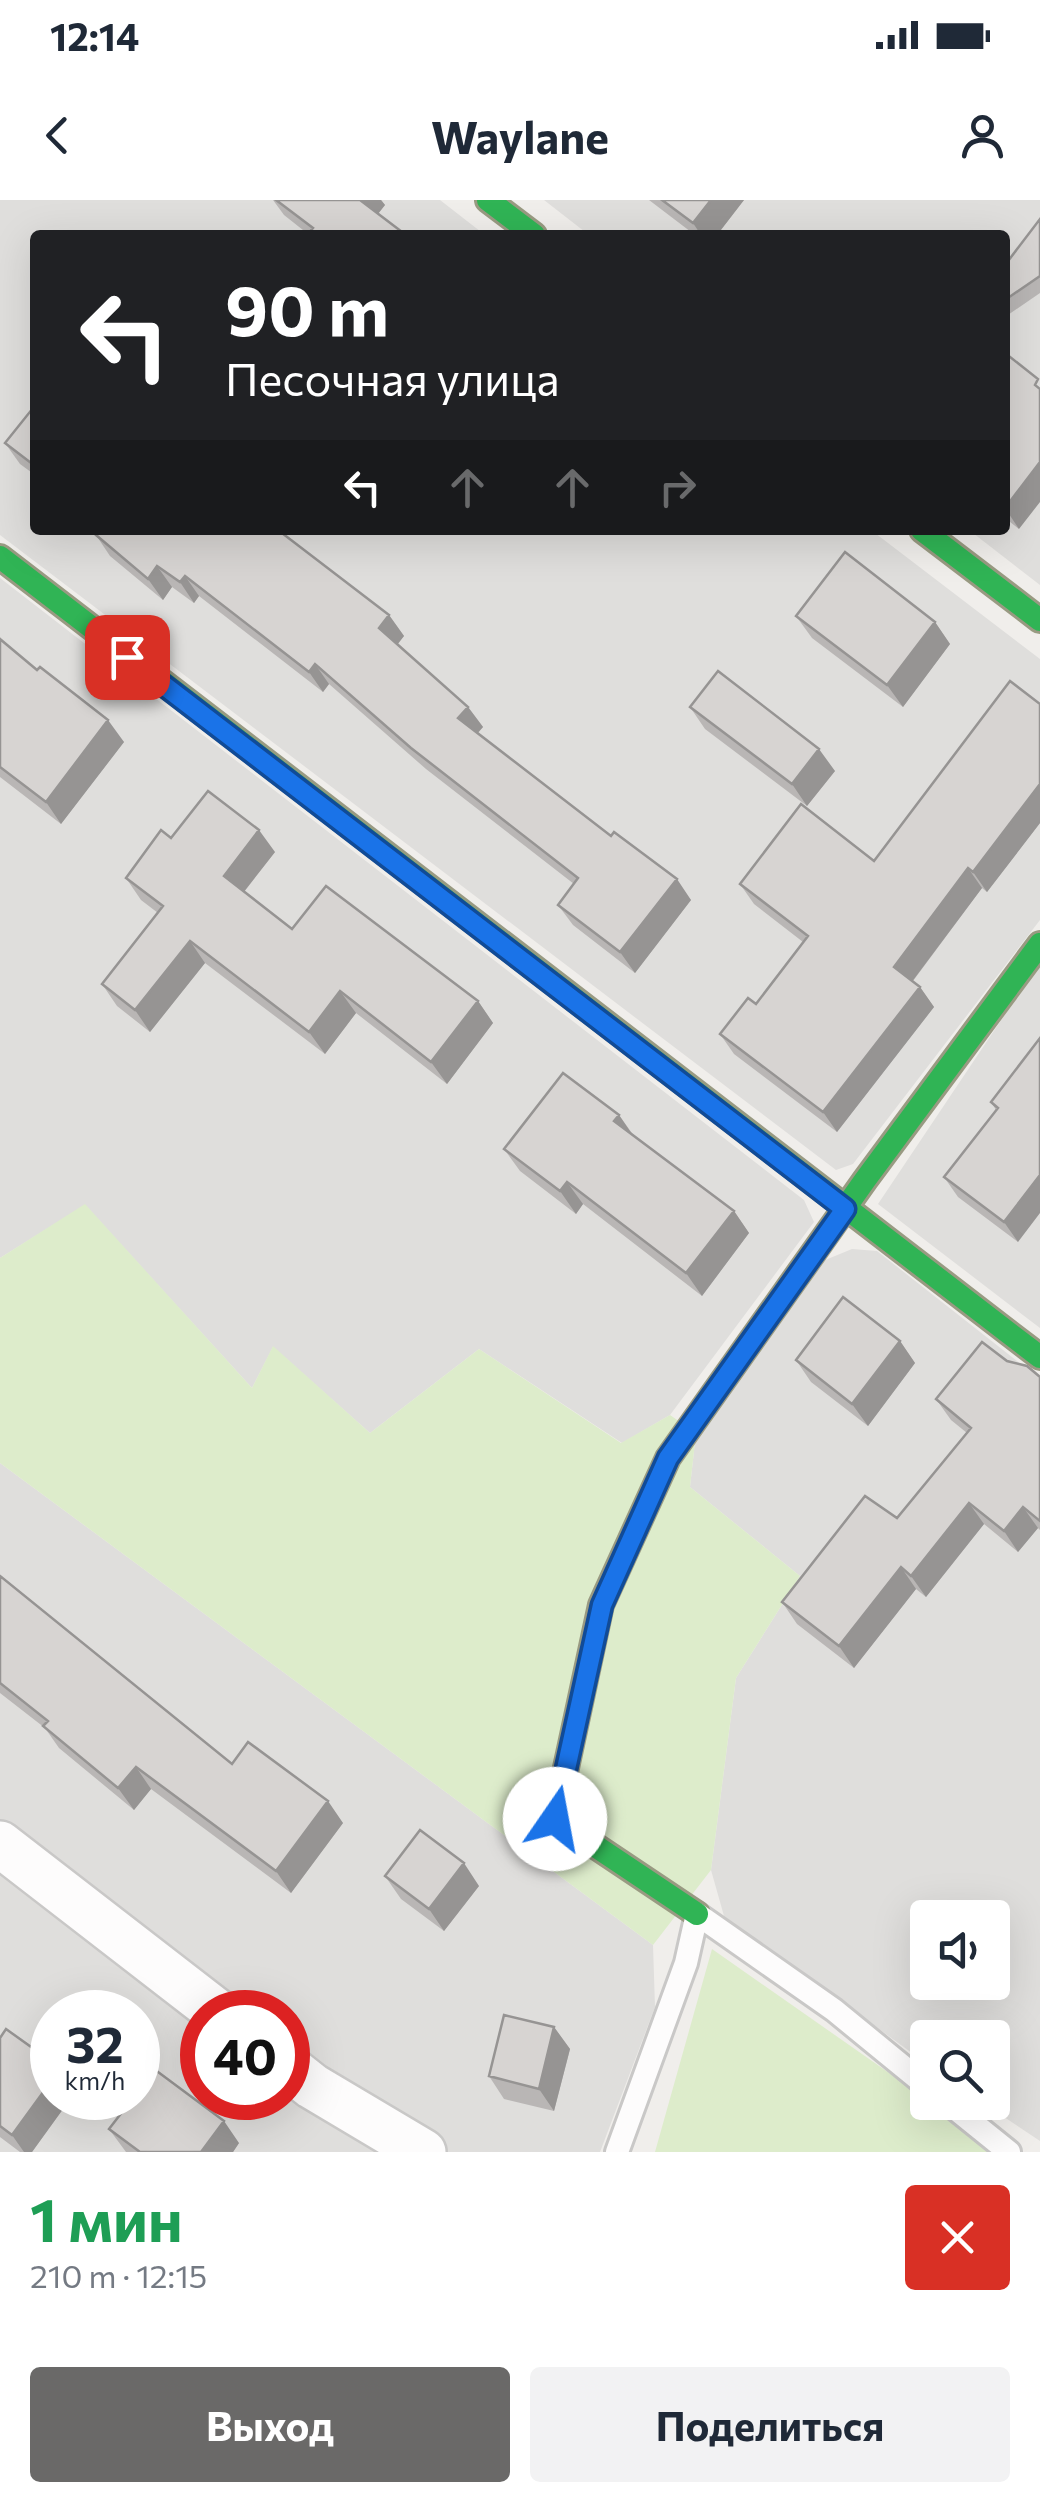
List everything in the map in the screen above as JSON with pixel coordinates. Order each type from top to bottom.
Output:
[{"type":"street","points":[[488,200],[527,230]]},
{"type":"street","points":[[929,535],[1040,620]]},
{"type":"street","points":[[0,557],[1040,1357]]},
{"type":"street","points":[[697,1914],[555,1819],[602,1605],[668,1458],[1040,944]]},
{"type":"street","points":[[0,1844],[189,1990]]},
{"type":"street","points":[[310,2084],[423,2152]]},
{"type":"lane","points":[[618,2152],[686,1964],[697,1914],[834,2010],[910,2071]]},
{"type":"lane","points":[[969,2120],[1009,2152]]},
{"type":"shaded area","points":[[0,200],[440,200],[479,230],[30,230],[30,535],[878,535],[1040,659],[1040,920],[853,1164],[836,1170],[0,535]]},
{"type":"shaded area","points":[[544,200],[1040,200],[1040,585],[975,535],[1010,535],[1010,230],[583,230]]},
{"type":"shaded area","points":[[0,578],[804,1200],[814,1222],[670,1415],[622,1443],[479,1349],[370,1433],[273,1347],[252,1388],[85,1205],[0,1258]]},
{"type":"shaded area","points":[[1040,962],[1040,1328],[878,1204]]},
{"type":"shaded area","points":[[852,1249],[877,1251],[1040,1379],[1040,2141],[1008,2120],[1010,2020],[910,2020],[910,2052],[724,1916],[711,1870],[736,1678],[800,1576],[690,1487],[696,1433],[818,1263]]},
{"type":"shaded area","points":[[0,1463],[653,1945],[655,2007],[600,2152],[0,2152]]},
{"type":"green space","points":[[85,1204],[252,1388],[273,1346],[370,1433],[479,1349],[621,1443],[670,1415],[696,1433],[690,1487],[800,1576],[736,1678],[711,1870],[653,1945],[0,1463],[0,1258]]},
{"type":"green space","points":[[712,1949],[910,2088],[910,2120],[956,2120],[1002,2152],[655,2152]]},
{"type":"building","points":[[276,200],[360,200],[399,230],[311,230]]},
{"type":"building","points":[[662,200],[711,200],[693,223]]},
{"type":"building","points":[[1040,219],[1040,276],[1010,297],[1010,258]]},
{"type":"building","points":[[1010,357],[1038,379],[1035,385],[1040,389],[1040,462],[1010,501]]},
{"type":"building","points":[[30,412],[30,462],[5,443]]},
{"type":"building","points":[[96,535],[285,535],[389,615],[379,628],[468,707],[458,718],[611,836],[614,832],[677,879],[620,952],[558,905],[578,878],[411,748],[315,664],[309,672],[185,576],[180,582],[157,566],[148,579]]},
{"type":"building","points":[[845,552],[935,622],[887,685],[796,616]]},
{"type":"building","points":[[0,639],[108,720],[46,802],[0,767]]},
{"type":"building","points":[[718,671],[819,749],[792,784],[690,707]]},
{"type":"building","points":[[1010,681],[1040,704],[1040,784],[973,872],[968,868],[894,967],[920,987],[823,1112],[720,1034],[748,998],[756,1004],[808,936],[740,884],[801,804],[874,861]]},
{"type":"building","points":[[208,791],[259,830],[224,876],[292,929],[326,886],[478,1001],[431,1062],[340,991],[309,1032],[190,941],[135,1010],[102,984],[163,906],[126,878],[161,830],[171,838]]},
{"type":"building","points":[[1040,1038],[1040,1175],[1004,1222],[944,1177],[998,1108],[991,1102]]},
{"type":"building","points":[[563,1073],[619,1115],[614,1121],[734,1211],[686,1273],[567,1182],[560,1191],[504,1149]]},
{"type":"building","points":[[843,1297],[900,1341],[852,1404],[796,1360]]},
{"type":"building","points":[[982,1342],[1007,1361],[1027,1366],[1040,1377],[1040,1521],[1023,1507],[1004,1531],[969,1503],[911,1576],[901,1567],[839,1646],[782,1602],[865,1496],[897,1518],[971,1428],[936,1399]]},
{"type":"building","points":[[0,1576],[232,1764],[248,1742],[328,1801],[276,1871],[136,1767],[118,1788],[43,1726],[48,1721],[0,1683]]},
{"type":"building","points":[[420,1830],[464,1863],[429,1909],[385,1876]]},
{"type":"building","points":[[504,2015],[554,2027],[539,2089],[489,2076]]},
{"type":"building","points":[[6,2029],[30,2046],[30,2110],[12,2135],[0,2126],[0,2038]]},
{"type":"building","points":[[160,2073],[180,2088],[180,2120],[224,2121],[201,2152],[140,2152],[109,2129],[116,2120],[160,2120]]},
{"type":"traffic: fast","points":[[488,200],[527,230]]},
{"type":"traffic: fast","points":[[929,535],[1040,620]]},
{"type":"traffic: fast","points":[[0,557],[1040,1357]]},
{"type":"traffic: fast","points":[[697,1914],[555,1819],[601,1605],[668,1458],[865,1180],[1040,944]]},
{"type":"route","points":[[127,657],[845,1209],[668,1458],[602,1605],[555,1819]]}]
